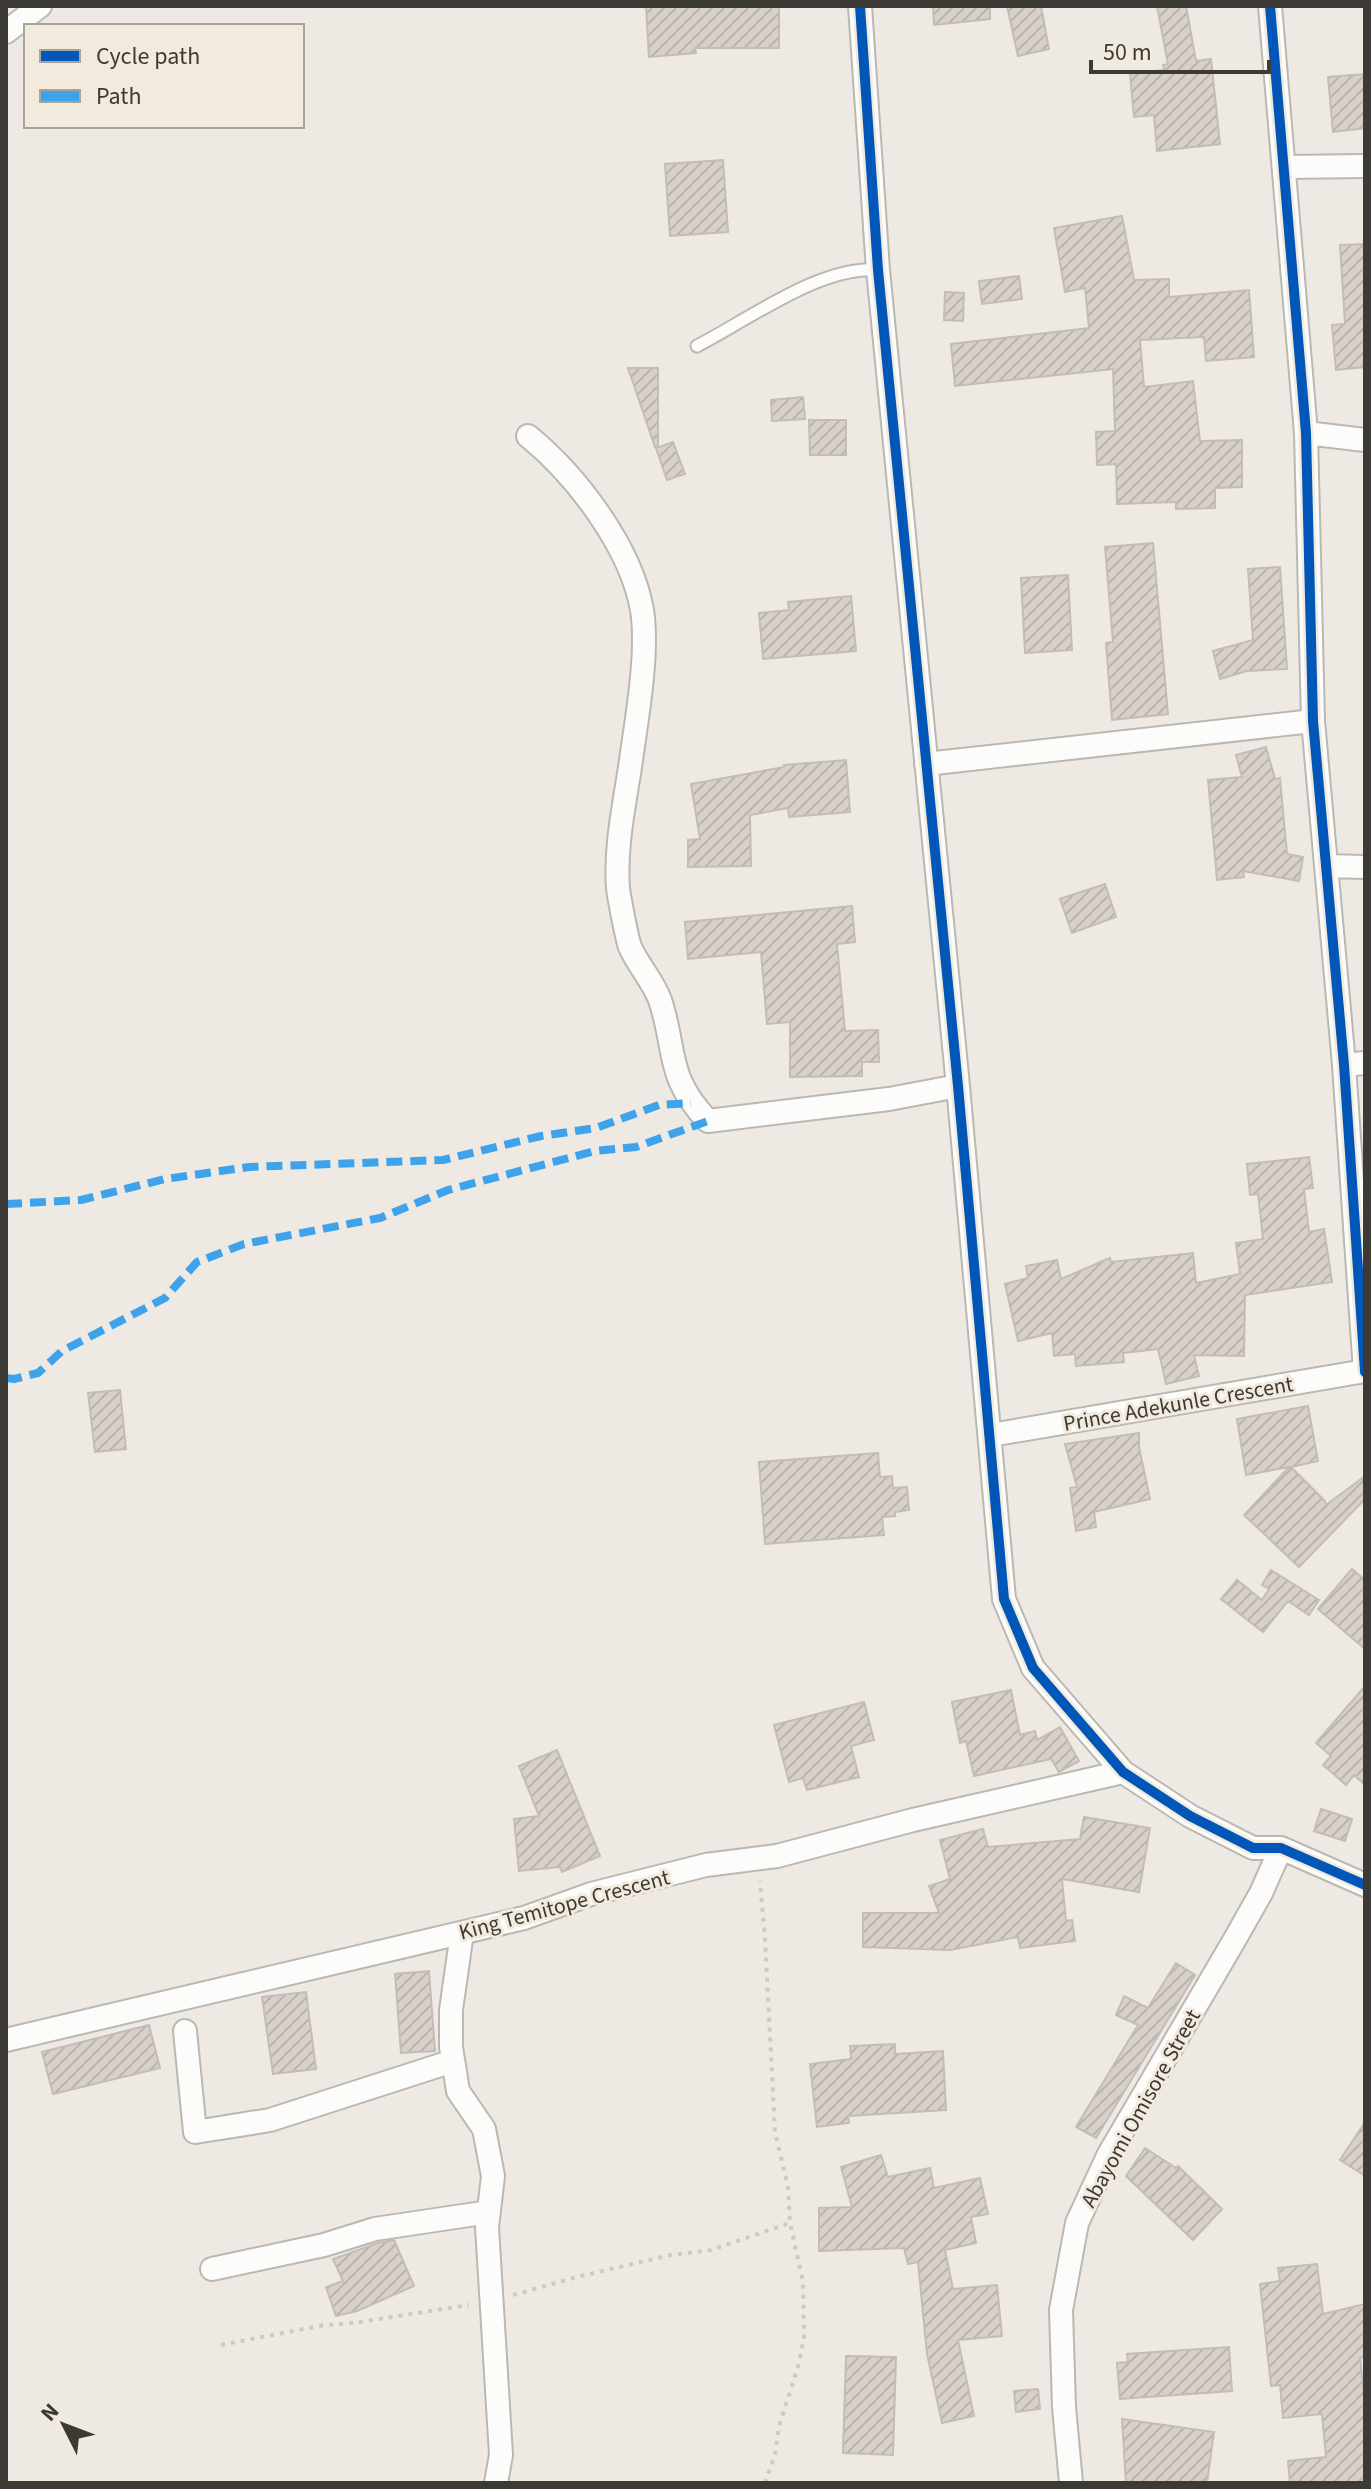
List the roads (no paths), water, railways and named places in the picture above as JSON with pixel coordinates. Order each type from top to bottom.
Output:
[{"type":"street","points":[[6,32],[40,6]]},
{"type":"street","points":[[860,6],[878,270],[958,1086],[1004,1599],[1033,1668],[1123,1772],[1190,1816],[1253,1848],[1281,1848],[1365,1885]]},
{"type":"street","points":[[1270,6],[1306,433],[1313,721],[1327,866],[1355,1064],[1365,1371]]},
{"type":"street","points":[[1285,167],[1365,166]]},
{"type":"street","points":[[1306,433],[1365,440]]},
{"type":"street","points":[[528,436],[574,482],[610,533],[633,576],[642,612],[642,674],[619,839],[618,889],[629,944],[659,998],[674,1070],[691,1103],[708,1121],[889,1099],[958,1086]]},
{"type":"street","points":[[926,764],[1313,721]]},
{"type":"street","points":[[1327,866],[1365,867]]},
{"type":"street","name":"Prince Adekunle Crescent","points":[[991,1435],[1365,1371]]},
{"type":"street","name":"King Temitope Crescent","points":[[6,2040],[524,1918],[591,1894],[706,1865],[757,1859],[1123,1772]]},
{"type":"street","name":"Abayomi Omisore Street","points":[[1071,2483],[1064,2407],[1061,2310],[1077,2223],[1109,2154],[1261,1893],[1281,1848]]},
{"type":"street","points":[[462,1933],[451,2010],[453,2061],[458,2091],[484,2129],[493,2176],[489,2212],[490,2301],[501,2455],[496,2483]]},
{"type":"street","points":[[185,2031],[195,2132],[270,2120],[453,2061]]},
{"type":"street","points":[[212,2269],[324,2245],[375,2229],[489,2212]]},
{"type":"lane","points":[[697,346],[793,293],[832,276],[860,268],[878,270]]}]
